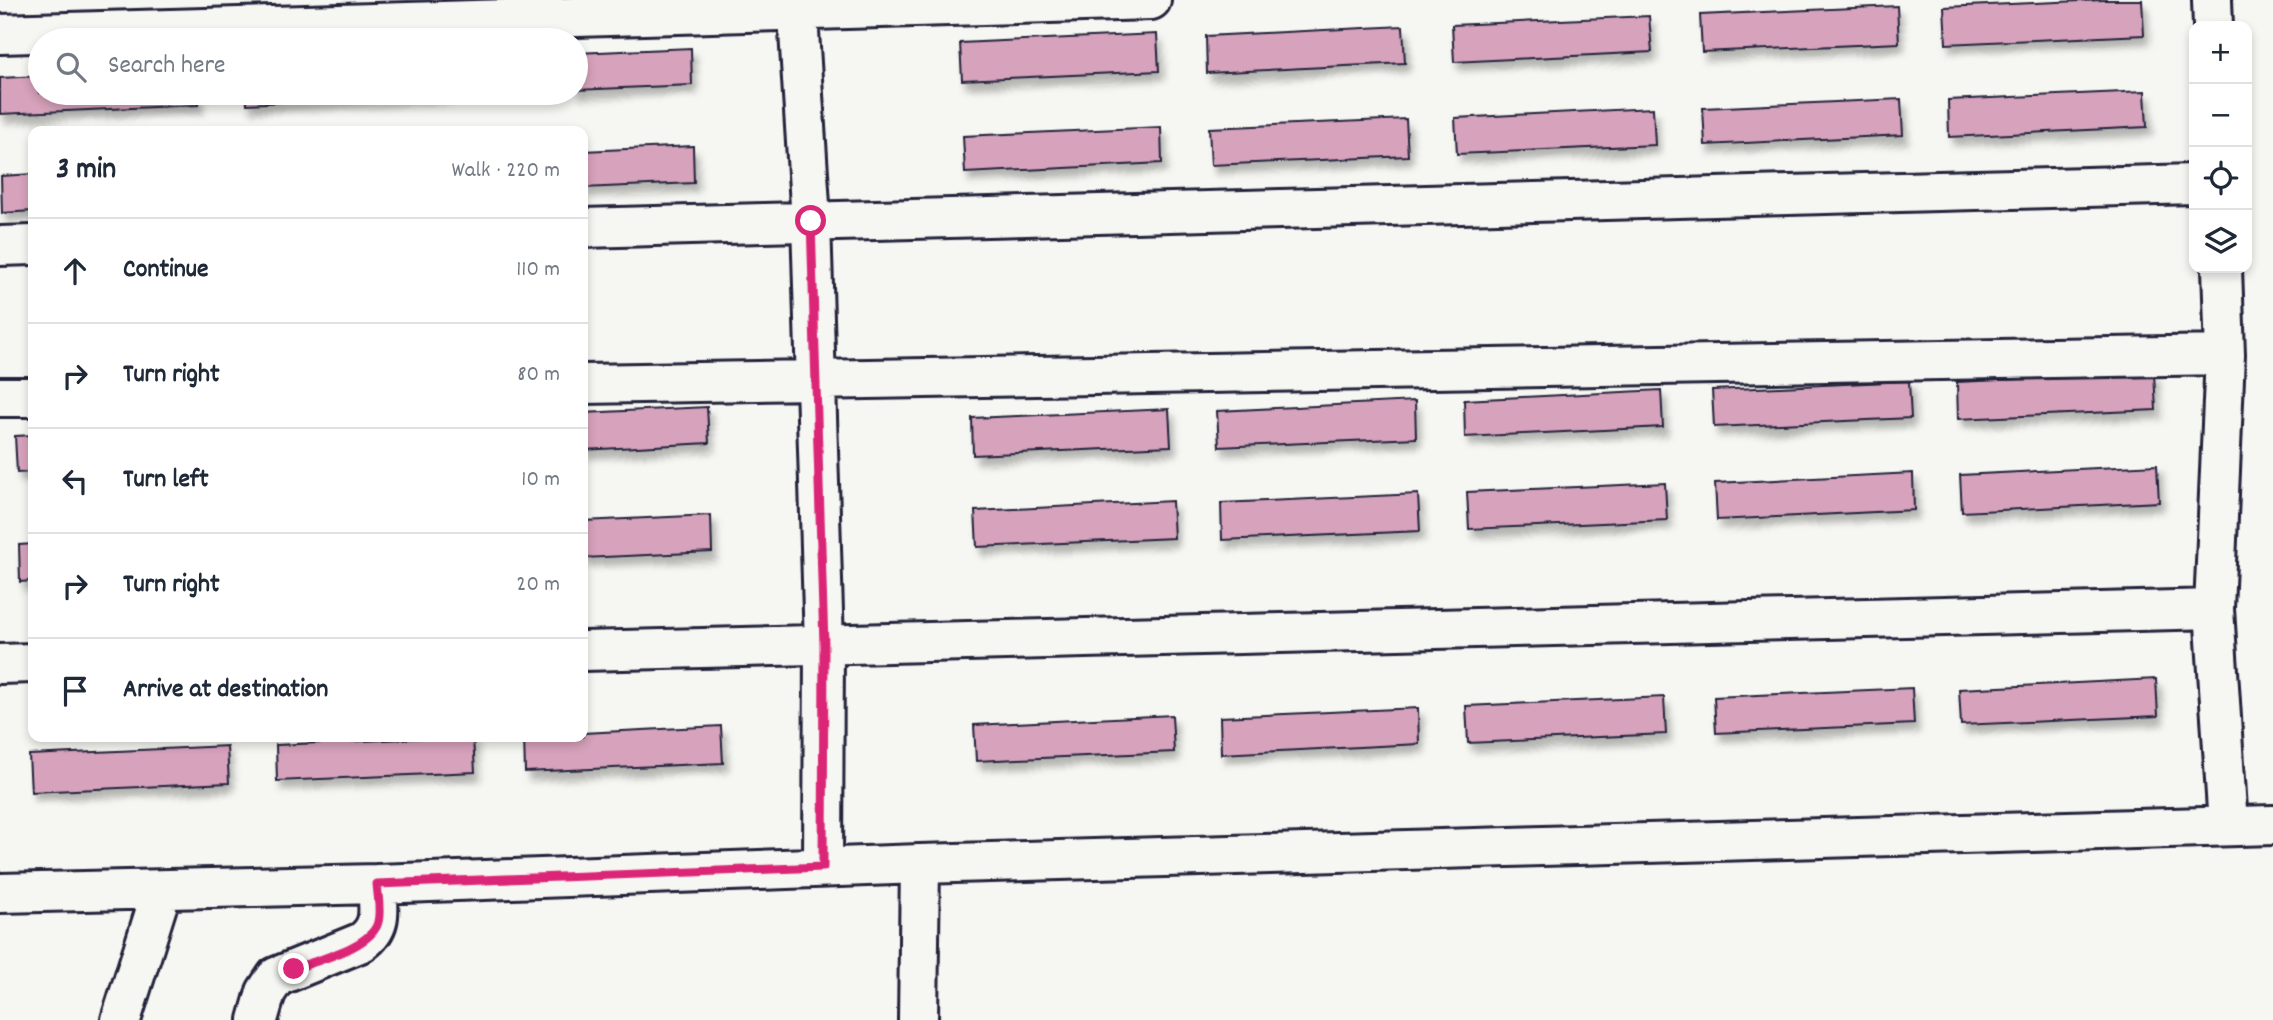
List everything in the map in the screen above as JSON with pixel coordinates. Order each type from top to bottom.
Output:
[{"type":"street","points":[[165,28],[797,5],[1151,0]]},
{"type":"street","points":[[2213,0],[2213,21]]},
{"type":"street","points":[[797,5],[811,221],[816,379],[824,645],[823,867]]},
{"type":"street","points":[[0,34],[28,33]]},
{"type":"street","points":[[588,228],[2189,184]]},
{"type":"street","points":[[0,246],[28,244]]},
{"type":"street","points":[[2222,273],[2225,355],[2214,609],[2228,826]]},
{"type":"street","points":[[588,384],[2225,355]]},
{"type":"street","points":[[0,397],[28,397]]},
{"type":"street","points":[[588,651],[2214,609]]},
{"type":"street","points":[[0,664],[28,663]]},
{"type":"street","points":[[0,893],[377,884],[823,867],[2273,825]]},
{"type":"street","points":[[918,1020],[920,864]]},
{"type":"street","points":[[258,1020],[266,992],[276,976],[362,942],[373,934],[379,920],[377,884]]},
{"type":"street","points":[[121,1020],[162,890]]},
{"type":"building","points":[[2142,0],[2144,35],[1946,44],[1944,7]]},
{"type":"building","points":[[1897,6],[1899,43],[1702,52],[1700,15]]},
{"type":"building","points":[[1649,16],[1652,52],[1454,62],[1452,25]]},
{"type":"building","points":[[1403,26],[1405,63],[1207,73],[1206,36]]},
{"type":"building","points":[[1157,34],[1159,71],[962,80],[960,43]]},
{"type":"building","points":[[691,48],[692,85],[588,89],[588,52]]},
{"type":"building","points":[[28,77],[28,105],[198,105],[0,114],[0,78]]},
{"type":"building","points":[[2145,91],[2147,127],[1949,137],[1948,100]]},
{"type":"building","points":[[1901,99],[1903,135],[1705,145],[1703,108]]},
{"type":"building","points":[[1653,108],[1655,145],[1457,154],[1455,118]]},
{"type":"building","points":[[1406,119],[1408,156],[1211,165],[1209,128]]},
{"type":"building","points":[[1161,127],[1162,163],[965,173],[963,136]]},
{"type":"building","points":[[693,146],[694,183],[588,188],[588,151]]},
{"type":"building","points":[[28,174],[28,211],[2,213],[1,176]]},
{"type":"building","points":[[2154,373],[2156,410],[1958,419],[1957,382]]},
{"type":"building","points":[[1909,381],[1911,418],[1714,427],[1712,390]]},
{"type":"building","points":[[1661,390],[1663,427],[1465,437],[1464,400]]},
{"type":"building","points":[[1415,401],[1416,438],[1219,447],[1217,411]]},
{"type":"building","points":[[707,407],[709,443],[588,450],[588,413]]},
{"type":"building","points":[[1169,409],[1171,446],[973,455],[972,418]]},
{"type":"building","points":[[28,435],[28,472],[17,473],[15,436]]},
{"type":"building","points":[[2157,465],[2159,502],[1962,512],[1960,475]]},
{"type":"building","points":[[1913,473],[1914,510],[1717,520],[1715,483]]},
{"type":"building","points":[[1665,483],[1667,520],[1469,529],[1467,492]]},
{"type":"building","points":[[1418,494],[1420,531],[1222,540],[1221,503]]},
{"type":"building","points":[[1172,501],[1174,538],[977,547],[975,511]]},
{"type":"building","points":[[711,515],[712,552],[588,558],[588,521]]},
{"type":"building","points":[[28,544],[28,581],[20,582],[19,545]]},
{"type":"building","points":[[2156,679],[2158,716],[1961,725],[1959,689]]},
{"type":"building","points":[[1912,688],[1914,724],[1716,733],[1714,697]]},
{"type":"building","points":[[1664,697],[1666,734],[1468,743],[1466,706]]},
{"type":"building","points":[[1418,708],[1419,744],[1221,754],[1220,717]]},
{"type":"building","points":[[1172,715],[1174,752],[976,761],[974,725]]},
{"type":"building","points":[[721,726],[723,763],[525,772],[524,742],[588,742],[588,733]]},
{"type":"building","points":[[473,742],[475,772],[277,781],[276,745]]},
{"type":"building","points":[[227,746],[229,783],[31,792],[29,755]]},
{"type":"route","points":[[294,969],[362,942],[373,934],[379,920],[377,884],[823,867],[824,645],[811,221]]}]
